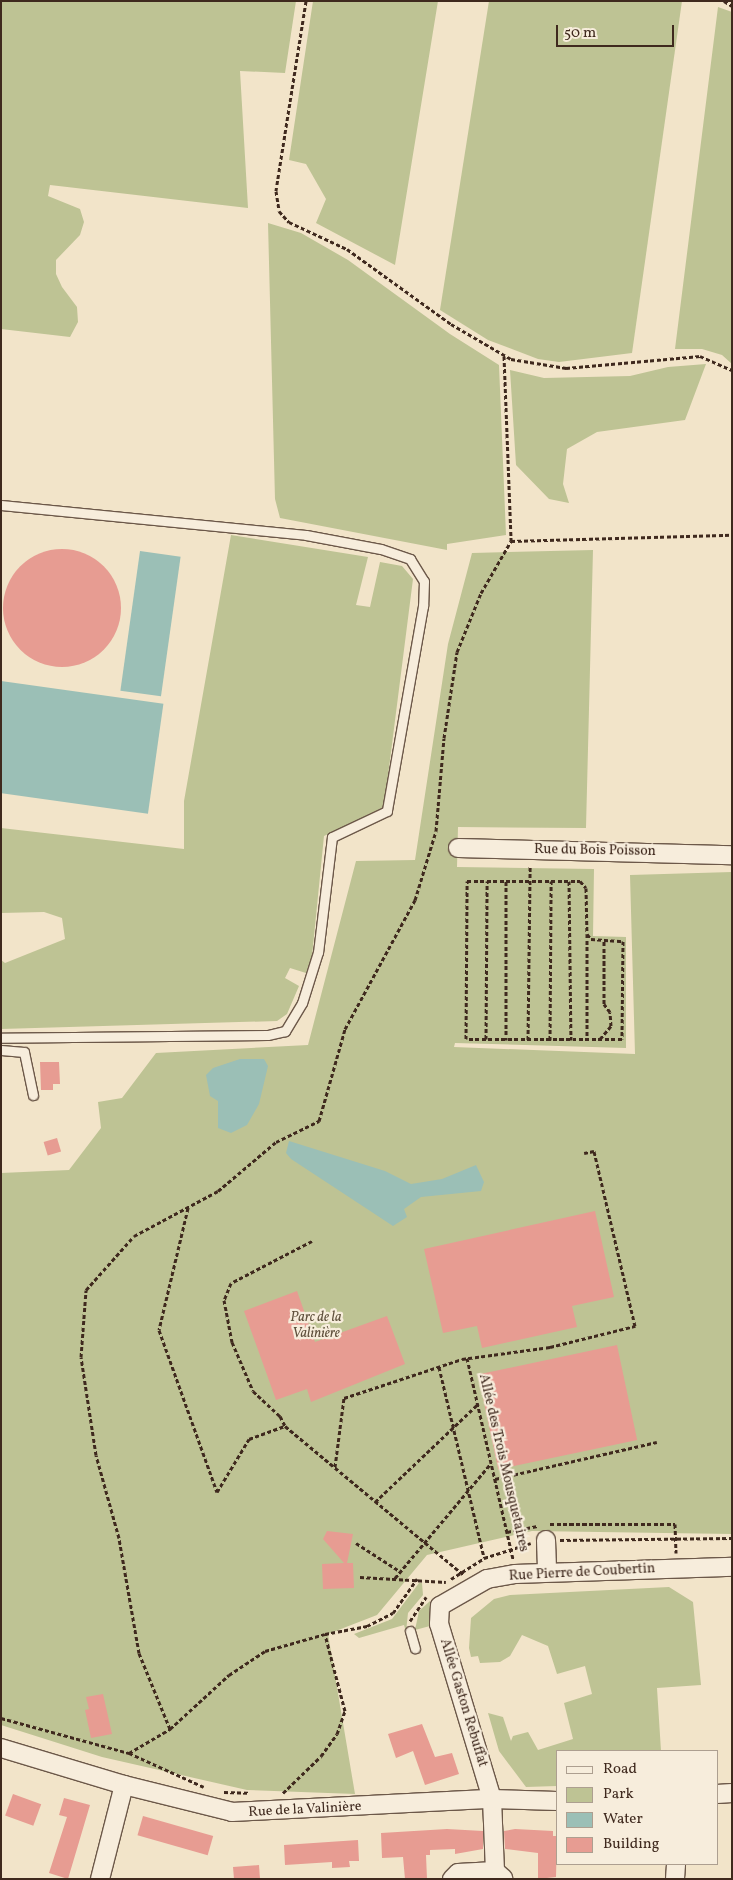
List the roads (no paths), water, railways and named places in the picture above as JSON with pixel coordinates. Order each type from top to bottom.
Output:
[{"type":"street","name":"Rue du Bois Poisson","points":[[458,848],[732,854]]},
{"type":"street","points":[[546,1540],[547,1571]]},
{"type":"street","name":"Rue Pierre de Coubertin","points":[[440,1606],[477,1584],[516,1574],[547,1571],[732,1567]]},
{"type":"street","name":"Allée Gaston Rebuffat","points":[[440,1606],[439,1624],[492,1799],[499,1875]]},
{"type":"street","name":"Rue de la Valinière","points":[[1,1748],[124,1785],[232,1812],[254,1814],[492,1799],[556,1801]]},
{"type":"street","points":[[100,1879],[124,1785]]},
{"type":"street","points":[[718,1794],[732,1793]]},
{"type":"street","points":[[675,1879],[676,1865]]},
{"type":"street","points":[[452,1879],[458,1873],[499,1875]]},
{"type":"lane","points":[[1,505],[306,535],[381,549],[410,558],[424,580],[422,606],[387,811],[332,836],[318,952],[302,1003],[284,1031],[267,1035],[1,1038]]},
{"type":"lane","points":[[1,1050],[24,1052],[33,1095]]},
{"type":"lane","points":[[410,1631],[416,1648]]},
{"type":"water","points":[[140,551],[181,557],[161,696],[120,691]]},
{"type":"water","points":[[1,681],[163,704],[148,814],[1,793]]},
{"type":"water","points":[[240,1059],[264,1059],[268,1066],[259,1104],[247,1125],[231,1133],[218,1128],[218,1101],[210,1096],[206,1075],[213,1068]]},
{"type":"water","points":[[289,1141],[385,1171],[411,1184],[442,1179],[476,1165],[484,1182],[481,1191],[421,1197],[404,1209],[407,1217],[393,1226],[291,1159],[286,1153]]},
{"type":"park label","name":"Parc de la Valinière","points":[[316,1326]]}]
